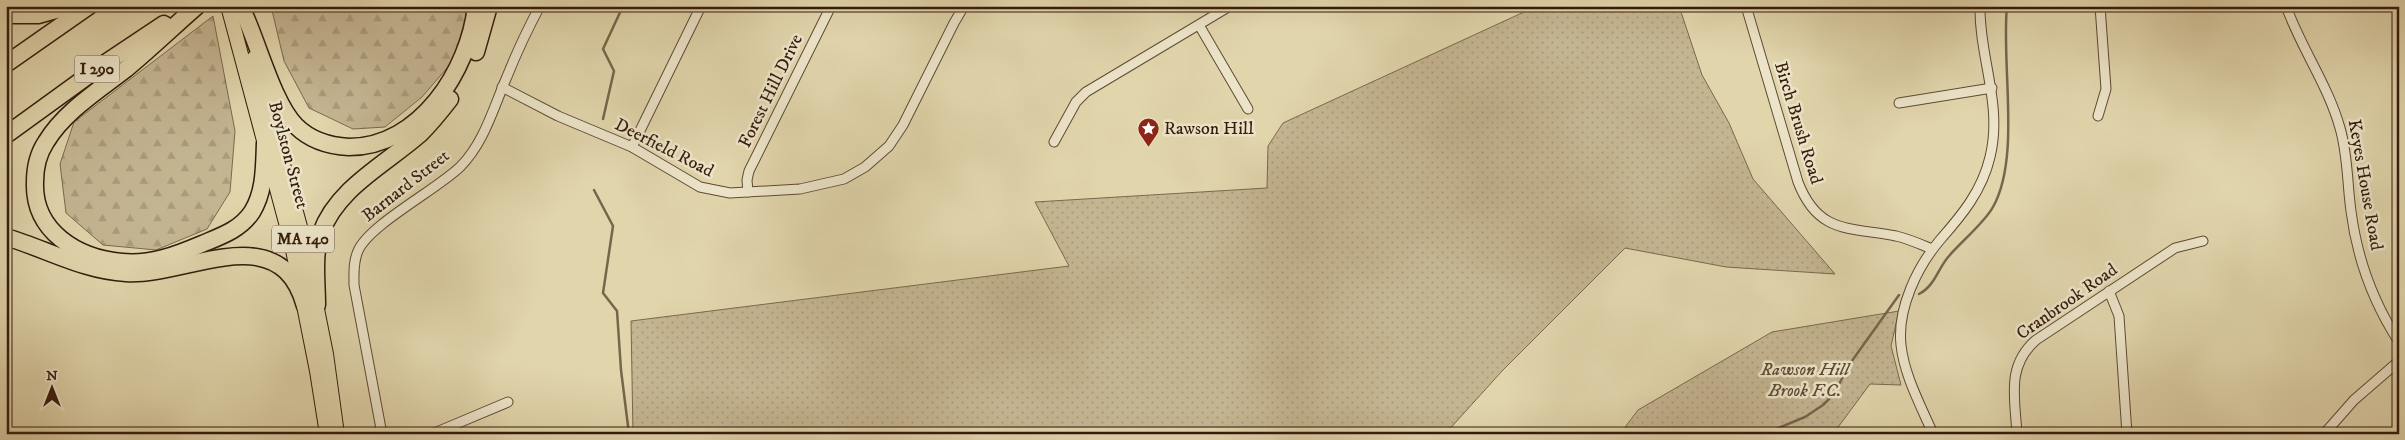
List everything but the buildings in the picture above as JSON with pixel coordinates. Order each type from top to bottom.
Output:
[{"type":"highway","points":[[6,16],[38,15],[70,6]]},
{"type":"highway","points":[[6,64],[90,6]]},
{"type":"highway","name":"I 290","points":[[6,135],[104,64],[192,6]]},
{"type":"highway","points":[[197,6],[127,68],[91,96],[52,133],[40,154],[36,169],[35,189],[40,213],[47,225],[61,241],[91,256],[121,262],[135,262],[173,255],[229,232],[246,219],[261,194],[265,143]]},
{"type":"highway","points":[[237,7],[250,48],[280,103],[298,127],[310,136],[330,144],[350,147],[386,139],[408,128],[434,102],[451,79],[461,59],[470,34],[476,6]]},
{"type":"highway","points":[[311,305],[318,247],[321,233],[328,218],[350,190],[437,117],[461,83],[469,68],[484,29],[489,6]]},
{"type":"highway","points":[[6,237],[80,264],[126,273],[164,270],[236,255],[254,256],[279,266],[292,277],[311,305]]},
{"type":"main road","name":"Boylston Street","points":[[250,48],[265,143],[292,245],[311,305],[337,434]]},
{"type":"main road","name":"Boylston Street","points":[[250,48],[302,234],[327,434]]},
{"type":"street","name":"Barnard Street","points":[[382,434],[354,285],[354,266],[358,251],[362,243],[375,230],[448,178],[466,160],[483,135],[520,43],[540,6]]},
{"type":"street","points":[[632,147],[701,6]]},
{"type":"street","name":"Forest Hill Drive","points":[[748,192],[748,174],[831,6]]},
{"type":"street","name":"Deerfield Road","points":[[502,87],[558,116],[632,147],[700,188],[717,192],[748,192],[800,189],[830,184],[858,171],[889,146],[901,129],[964,6]]},
{"type":"street","points":[[1054,142],[1076,102],[1086,92],[1230,6]]},
{"type":"street","name":"Birch Brush Road","points":[[1746,6],[1798,182],[1809,205],[1825,219],[1852,231],[1902,238],[1932,249]]},
{"type":"street","points":[[1933,434],[1905,364],[1900,335],[1902,317],[1914,282],[1932,249],[1962,214],[1986,175],[1994,132],[1992,88],[1981,35],[1980,6]]},
{"type":"street","points":[[2098,116],[2106,89],[2100,6]]},
{"type":"street","name":"Keyes House Road","points":[[2286,6],[2335,112],[2345,150],[2352,216],[2361,261],[2376,300],[2399,342]]},
{"type":"street","points":[[1199,25],[1248,109]]},
{"type":"street","points":[[1899,104],[1992,88]]},
{"type":"street","name":"Cranbrook Road","points":[[2017,434],[2014,376],[2022,354],[2036,340],[2178,246],[2203,241]]},
{"type":"street","points":[[2109,291],[2119,316],[2127,434]]},
{"type":"street","points":[[2324,434],[2354,400],[2399,361]]},
{"type":"street","points":[[432,434],[508,402]]},
{"type":"green space","points":[[271,6],[468,6],[466,28],[453,61],[422,97],[385,127],[353,129],[309,108],[284,61]]},
{"type":"green space","name":"Rawson Hill","points":[[1537,6],[1679,6],[1702,75],[1729,123],[1753,179],[1835,274],[1726,267],[1625,248],[1503,370],[1445,434],[633,434],[631,321],[1069,266],[1035,202],[1267,188],[1268,146],[1283,123]]},
{"type":"green space","points":[[213,16],[235,131],[230,192],[207,229],[156,250],[103,245],[66,213],[60,164],[74,122]]},
{"type":"green space","name":"Rawson Hill Brook F.C.","points":[[1899,311],[1891,346],[1901,385],[1870,384],[1833,434],[1620,434],[1638,410],[1772,332]]},
{"type":"waterway","points":[[603,119],[614,71],[603,49],[623,6]]},
{"type":"waterway","points":[[1919,294],[1933,282],[1949,256],[1989,213],[2001,186],[2006,163],[2008,137],[2007,6]]},
{"type":"waterway","points":[[594,190],[613,226],[603,293],[617,311],[621,370],[629,434]]},
{"type":"waterway","points":[[1764,434],[1805,417],[1823,405],[1834,394],[1849,365],[1899,295]]},
{"type":"place","name":"Rawson Hill","points":[[1148,148]]}]
